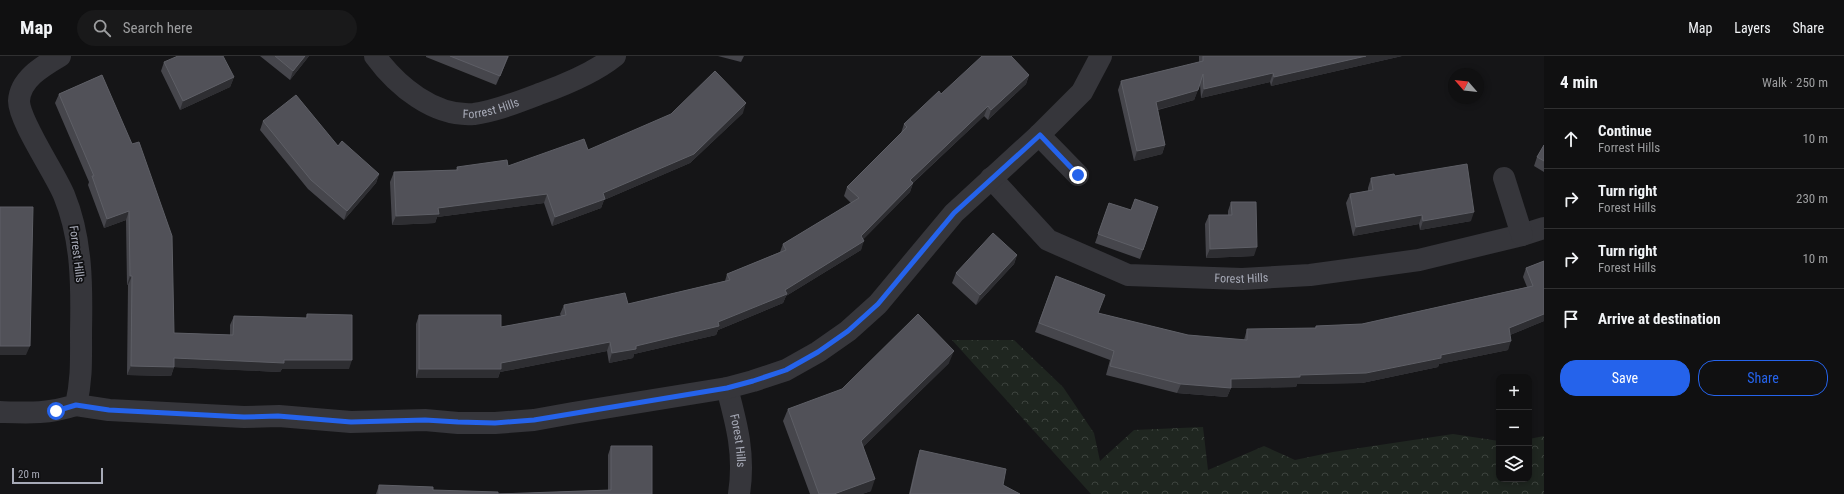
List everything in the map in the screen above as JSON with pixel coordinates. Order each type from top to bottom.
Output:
[{"type":"street","name":"Forrest Hills","points":[[60,56],[43,66],[25,82],[19,102],[26,122],[63,194],[73,220],[81,274],[81,383],[76,405]]},
{"type":"street","name":"Forrest Hills","points":[[375,56],[384,69],[402,87],[424,101],[448,111],[473,114],[498,109],[550,90],[601,67],[615,56]]},
{"type":"street","points":[[0,412],[33,414],[56,411],[76,405],[109,410],[244,417],[278,416],[351,422],[425,420],[495,423],[534,420],[727,388],[753,381],[786,370],[818,352],[848,331],[878,304],[954,213],[990,178],[1040,135],[1082,92],[1101,56]]},
{"type":"street","points":[[1040,135],[1078,175]]},
{"type":"street","name":"Forest Hills","points":[[990,178],[1048,240],[1128,275],[1242,279],[1310,275],[1419,260],[1522,235],[1544,228]]},
{"type":"street","points":[[1504,178],[1522,235]]},
{"type":"street","name":"Forest Hills","points":[[727,388],[738,426],[742,448],[742,476],[739,494]]},
{"type":"green space","points":[[952,340],[1014,340],[1063,387],[1094,433],[1100,461],[1134,430],[1203,427],[1208,470],[1264,446],[1295,460],[1333,452],[1453,434],[1496,441],[1496,482],[1532,482],[1532,438],[1544,436],[1544,494],[1091,494]]},
{"type":"building","points":[[178,56],[223,56],[234,77],[183,101],[164,62]]},
{"type":"building","points":[[275,56],[305,56],[293,71]]},
{"type":"building","points":[[450,56],[508,56],[500,76]]},
{"type":"building","points":[[982,56],[1011,56],[1029,75],[991,110],[988,106],[910,180],[913,183],[861,236],[864,241],[785,290],[787,294],[718,322],[719,326],[636,346],[636,349],[612,353],[610,342],[501,363],[501,369],[419,369],[419,315],[501,315],[501,327],[566,315],[564,305],[625,293],[628,304],[730,280],[727,274],[786,250],[783,244],[859,198],[847,187],[907,127],[904,124],[939,91],[941,94]]},
{"type":"building","points":[[1203,56],[1366,56],[1274,77],[1273,73],[1204,89],[1203,74],[1198,90],[1156,102],[1165,145],[1137,151],[1121,81],[1203,61]]},
{"type":"building","points":[[715,71],[746,103],[694,154],[603,193],[605,199],[555,217],[547,194],[438,208],[439,214],[396,216],[394,172],[458,170],[457,167],[507,160],[508,166],[584,139],[588,150],[671,114]]},
{"type":"building","points":[[102,75],[132,144],[139,142],[172,236],[174,333],[233,335],[234,316],[307,318],[307,314],[352,315],[352,360],[284,360],[284,363],[174,358],[174,367],[131,366],[132,276],[130,276],[129,211],[107,219],[92,176],[94,176],[59,94]]},
{"type":"building","points":[[296,95],[338,146],[342,141],[379,174],[347,211],[311,180],[263,121]]},
{"type":"building","points":[[1544,145],[1544,161],[1537,157]]},
{"type":"building","points":[[1467,164],[1474,212],[1423,221],[1422,215],[1356,227],[1350,194],[1373,190],[1371,178],[1394,174],[1395,176]]},
{"type":"building","points":[[1135,199],[1158,207],[1143,250],[1098,234],[1109,203],[1131,210]]},
{"type":"building","points":[[1231,202],[1256,202],[1257,247],[1210,249],[1209,215],[1232,215]]},
{"type":"building","points":[[0,207],[33,207],[30,346],[0,346]]},
{"type":"building","points":[[993,233],[1017,255],[980,295],[956,273]]},
{"type":"building","points":[[1544,261],[1544,314],[1509,328],[1511,341],[1441,355],[1441,358],[1366,373],[1231,379],[1231,388],[1181,384],[1110,366],[1114,351],[1039,323],[1056,276],[1105,295],[1098,313],[1188,335],[1247,340],[1247,329],[1316,328],[1316,326],[1362,324],[1533,286],[1526,268]]},
{"type":"building","points":[[918,314],[954,351],[861,441],[875,479],[834,494],[819,494],[788,409],[842,389]]},
{"type":"building","points":[[611,446],[652,446],[652,494],[498,494],[611,490]]},
{"type":"building","points":[[920,450],[1006,469],[1003,485],[1020,494],[910,494]]},
{"type":"building","points":[[379,485],[433,487],[433,490],[498,492],[498,494],[379,494]]},
{"type":"route","points":[[56,411],[76,405],[109,410],[244,417],[278,416],[351,422],[425,420],[495,423],[534,420],[727,388],[786,370],[818,352],[848,331],[878,304],[954,213],[1040,135],[1078,175]]}]
